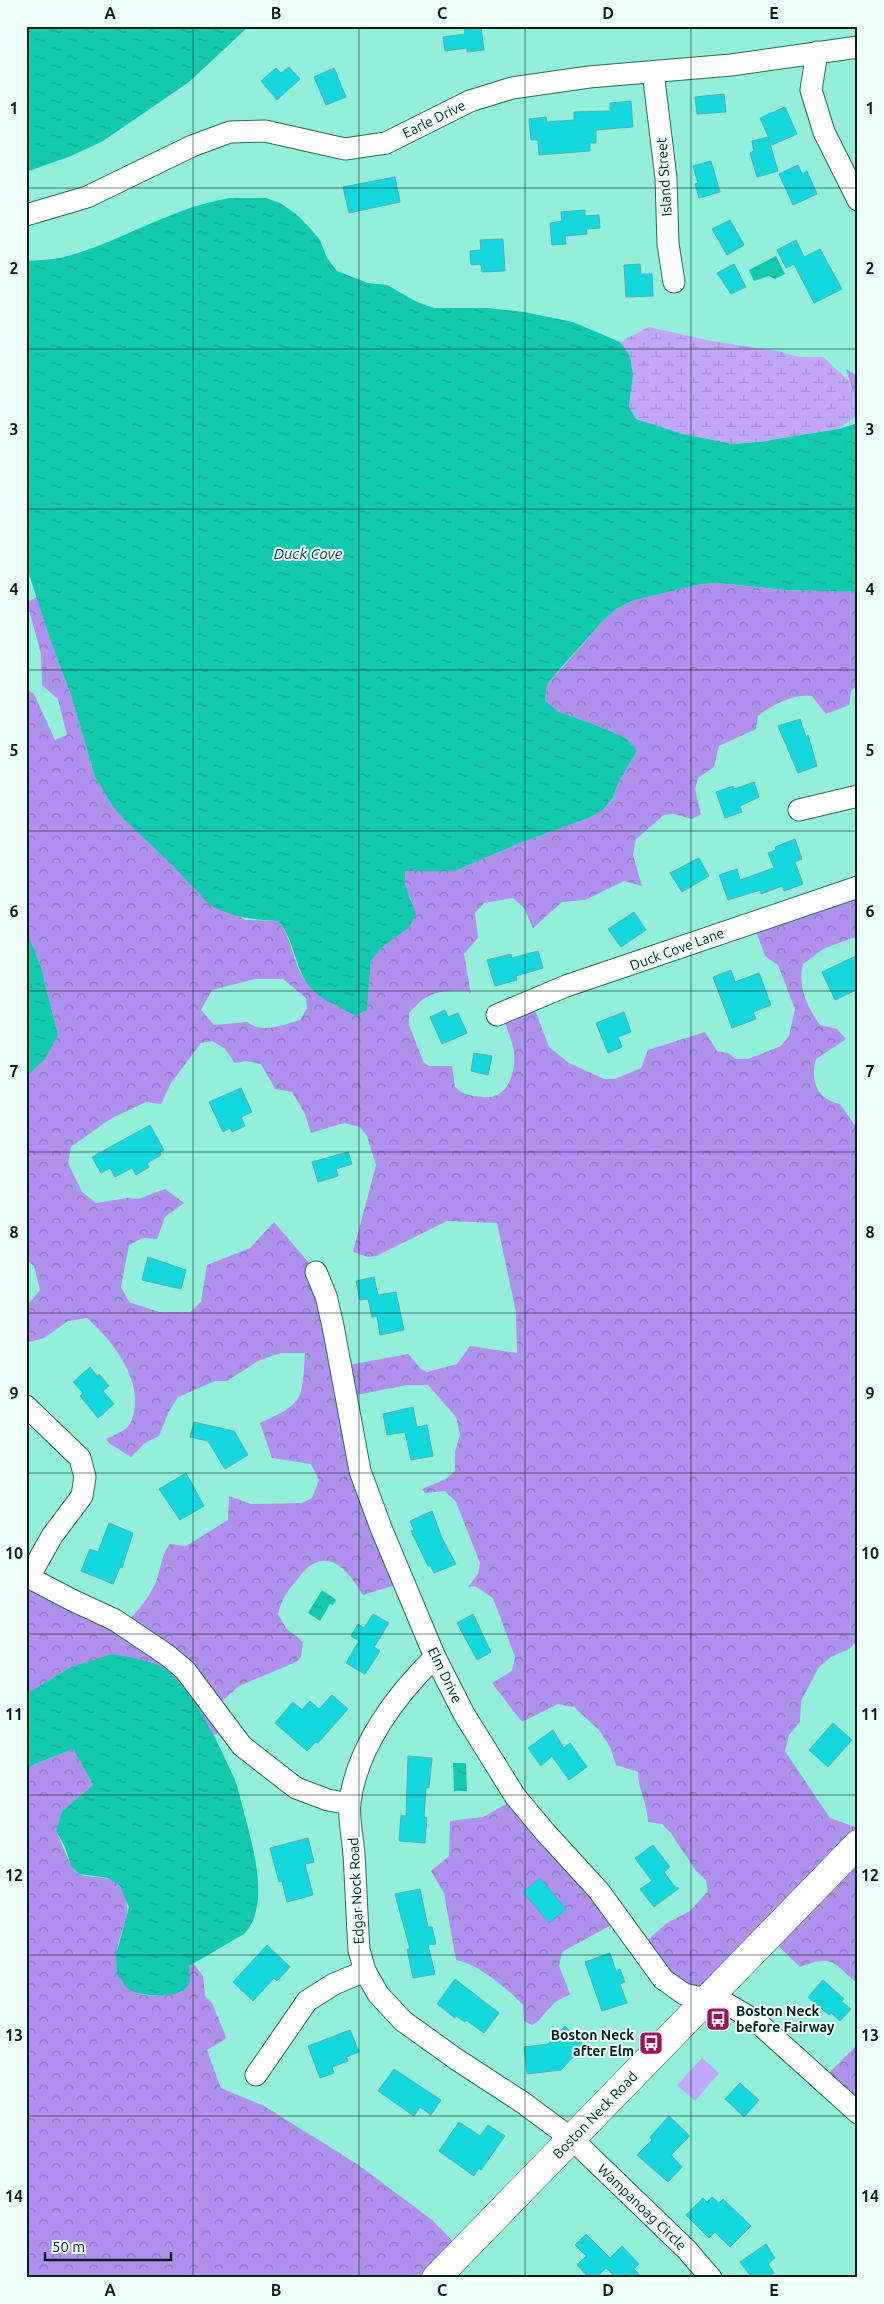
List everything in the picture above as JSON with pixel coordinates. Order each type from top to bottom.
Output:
[{"type":"main road","name":"Boston Neck Road","points":[[436,2278],[858,1844]]},
{"type":"street","name":"Earle Drive","points":[[26,215],[87,197],[192,146],[230,132],[265,131],[346,149],[386,143],[470,101],[512,88],[589,77],[731,65],[858,47]]},
{"type":"street","points":[[817,52],[811,90],[824,132],[858,200]]},
{"type":"street","name":"Island Street","points":[[653,72],[666,178],[668,244],[674,282]]},
{"type":"street","points":[[799,810],[858,796]]},
{"type":"street","name":"Duck Cove Lane","points":[[497,1014],[566,986],[858,887]]},
{"type":"street","name":"Elm Drive","points":[[316,1272],[326,1296],[333,1326],[360,1470],[381,1528],[435,1657],[464,1714],[515,1796],[599,1891],[663,1978],[684,1994],[709,1999],[742,2011],[756,2021],[858,2113]]},
{"type":"street","points":[[26,1406],[80,1458],[85,1477],[82,1496],[52,1536],[27,1578],[115,1620],[167,1655],[185,1670],[242,1746],[296,1788],[328,1800],[350,1804]]},
{"type":"street","name":"Edgar Nock Road","points":[[435,1657],[415,1677],[370,1742],[355,1775],[350,1804],[359,1950],[365,1971],[378,1994],[403,2021],[456,2059],[522,2102],[572,2139]]},
{"type":"street","points":[[256,2076],[307,2001],[334,1984],[365,1971]]},
{"type":"street","name":"Wampanoag Circle","points":[[572,2139],[686,2250],[712,2278]]},
{"type":"green space","points":[[649,327],[711,341],[778,351],[799,357],[823,357],[849,381],[853,392],[858,394],[858,415],[838,429],[759,442],[733,444],[683,434],[636,419],[629,407],[633,374],[630,356],[620,342]]},
{"type":"green space","points":[[846,369],[858,376],[858,394],[853,392]]},
{"type":"green space","points":[[718,583],[785,590],[858,592],[858,685],[851,691],[849,705],[826,714],[812,696],[790,698],[758,716],[756,729],[719,746],[714,767],[698,778],[695,789],[701,814],[692,819],[674,814],[664,815],[636,839],[633,855],[642,886],[624,881],[585,900],[562,902],[533,928],[524,908],[513,898],[484,903],[475,913],[478,938],[464,954],[471,994],[468,991],[450,991],[429,996],[409,1013],[409,1025],[424,1063],[429,1066],[452,1066],[455,1087],[471,1096],[479,1097],[491,1097],[498,1094],[508,1084],[513,1069],[514,1053],[504,1019],[532,1002],[549,1047],[569,1063],[604,1079],[615,1079],[641,1068],[648,1050],[705,1032],[717,1051],[728,1053],[736,1059],[748,1059],[781,1046],[789,1036],[795,1009],[778,965],[765,956],[754,925],[858,888],[858,936],[825,948],[803,964],[801,980],[811,1012],[820,1025],[837,1029],[846,1039],[816,1059],[814,1075],[817,1088],[826,1098],[840,1104],[858,1130],[858,1640],[849,1649],[831,1657],[819,1667],[801,1701],[800,1722],[789,1735],[785,1751],[830,1818],[858,1828],[858,1984],[832,1962],[820,1961],[800,1967],[771,1939],[702,2005],[643,1944],[667,1923],[690,1911],[708,1891],[706,1880],[696,1871],[670,1832],[662,1824],[648,1822],[638,1772],[616,1765],[610,1747],[599,1730],[574,1707],[558,1704],[522,1722],[492,1683],[512,1671],[515,1657],[493,1598],[475,1586],[468,1587],[478,1574],[480,1563],[456,1502],[445,1491],[425,1493],[422,1489],[446,1479],[455,1471],[455,1452],[460,1434],[456,1417],[428,1385],[407,1385],[356,1395],[364,1467],[404,1578],[392,1586],[363,1595],[342,1568],[334,1563],[318,1562],[309,1567],[289,1590],[281,1603],[278,1614],[286,1628],[303,1642],[301,1657],[296,1662],[239,1686],[221,1702],[226,1730],[212,1736],[190,1695],[71,1667],[26,1694],[26,1578],[125,1625],[152,1590],[166,1549],[170,1544],[186,1546],[228,1520],[229,1496],[251,1504],[302,1503],[312,1498],[319,1480],[311,1464],[272,1458],[260,1423],[293,1405],[298,1398],[303,1381],[305,1353],[281,1353],[260,1360],[227,1381],[215,1381],[178,1397],[168,1413],[159,1436],[145,1443],[131,1457],[110,1444],[106,1439],[129,1425],[135,1408],[135,1393],[131,1379],[117,1351],[108,1339],[87,1318],[68,1321],[44,1338],[26,1343],[26,1307],[40,1290],[34,1266],[26,1259],[26,1074],[29,1074],[58,1035],[41,967],[26,929],[26,689],[34,694],[55,740],[67,735],[58,699],[42,685],[41,654],[27,602],[37,597],[52,645],[71,695],[95,777],[113,807],[174,867],[245,920],[278,921],[286,933],[298,967],[306,981],[319,993],[355,1016],[367,1010],[371,961],[380,949],[394,937],[411,899],[404,885],[405,871],[455,871],[522,842],[589,818],[603,810],[613,799],[618,783],[637,751],[626,738],[559,712],[545,701],[547,685],[603,621],[616,609],[634,600],[701,584]],"holes":[[[255,979],[283,979],[306,998],[307,1008],[300,1020],[266,1028],[253,1026],[247,1022],[214,1025],[201,1010],[212,990]],[[212,1041],[224,1048],[235,1063],[246,1061],[261,1064],[275,1089],[292,1092],[305,1114],[311,1133],[344,1123],[360,1127],[367,1136],[376,1165],[353,1252],[368,1257],[376,1256],[447,1221],[497,1223],[516,1312],[517,1353],[470,1346],[457,1364],[427,1372],[421,1369],[408,1354],[349,1365],[322,1278],[274,1222],[250,1248],[207,1265],[201,1302],[190,1312],[159,1312],[129,1302],[121,1287],[129,1245],[143,1238],[157,1239],[165,1217],[184,1203],[165,1189],[138,1199],[127,1198],[96,1203],[82,1192],[68,1163],[71,1147],[110,1119],[146,1102],[161,1104],[171,1083],[201,1043]]]},
{"type":"green space","points":[[73,1749],[93,1785],[62,1811],[56,1831],[70,1861],[79,1874],[113,1880],[121,1888],[127,1906],[127,1914],[118,1945],[117,1959],[124,1980],[136,1992],[144,1995],[152,1996],[182,1992],[189,1966],[193,1963],[203,1976],[205,1996],[212,2003],[226,2037],[207,2050],[221,2088],[264,2106],[357,2164],[431,2219],[457,2245],[437,2278],[26,2278],[26,1771],[35,1764]]},
{"type":"green space","points":[[518,1798],[622,1919],[562,1952],[559,1966],[570,1994],[555,2002],[532,2025],[524,2021],[523,2005],[509,1991],[473,1966],[456,1960],[444,1893],[431,1871],[449,1856],[450,1821],[483,1817]]},
{"type":"green space","points":[[858,2044],[858,2104],[828,2074]]},
{"type":"green space","points":[[702,2058],[719,2073],[695,2101],[677,2085]]},
{"type":"water","points":[[26,26],[249,26],[189,82],[103,141],[71,156],[26,172]]},
{"type":"water","name":"Duck Cove","points":[[230,198],[266,198],[280,203],[296,214],[320,240],[327,258],[337,271],[368,283],[387,285],[417,302],[434,308],[488,308],[524,312],[573,322],[620,342],[630,356],[633,374],[629,407],[636,419],[683,434],[733,444],[759,442],[838,429],[858,423],[858,592],[785,590],[718,583],[701,584],[634,600],[616,609],[603,621],[547,685],[545,701],[559,712],[626,738],[637,751],[618,783],[613,798],[603,810],[589,818],[522,842],[455,871],[405,871],[405,885],[416,914],[409,927],[380,949],[371,961],[367,1010],[355,1016],[325,1000],[310,987],[301,971],[288,936],[278,921],[243,917],[227,913],[210,905],[113,807],[95,777],[71,695],[52,645],[26,565],[26,261],[59,258],[85,251],[188,209]]},
{"type":"water","points":[[776,256],[785,274],[775,279],[769,276],[754,281],[749,270]]},
{"type":"water","points":[[26,929],[41,967],[58,1035],[45,1059],[29,1074],[26,1074]]},
{"type":"water","points":[[322,1590],[336,1600],[333,1605],[330,1604],[320,1621],[308,1613]]},
{"type":"water","points":[[112,1654],[157,1665],[170,1673],[189,1695],[215,1738],[235,1780],[248,1827],[258,1876],[257,1908],[252,1922],[244,1934],[189,1966],[190,1982],[183,1990],[170,1995],[145,1995],[137,1993],[126,1987],[117,1975],[116,1955],[129,1907],[120,1886],[108,1878],[79,1874],[71,1866],[65,1847],[56,1831],[62,1811],[93,1785],[73,1749],[35,1764],[26,1771],[26,1694],[71,1667]]},
{"type":"water","points":[[453,1763],[466,1763],[467,1791],[454,1791]]},
{"type":"building","points":[[464,26],[481,26],[484,50],[467,52],[467,48],[445,51],[443,37],[465,34]]},
{"type":"building","points":[[289,67],[300,79],[277,100],[261,81],[276,68],[281,73]]},
{"type":"building","points":[[334,68],[346,97],[326,105],[314,77]]},
{"type":"building","points":[[724,94],[726,112],[697,114],[695,97]]},
{"type":"building","points":[[631,101],[633,127],[596,130],[596,143],[590,143],[590,151],[539,155],[538,140],[531,140],[529,119],[546,117],[547,122],[574,120],[574,112],[610,111],[610,103]]},
{"type":"building","points":[[785,107],[797,134],[772,145],[760,118]]},
{"type":"building","points":[[768,137],[778,171],[757,177],[750,153],[754,151],[752,141]]},
{"type":"building","points":[[711,161],[720,192],[699,198],[695,184],[698,183],[693,166]]},
{"type":"building","points":[[798,165],[802,174],[807,171],[817,194],[793,205],[779,174]]},
{"type":"building","points":[[395,177],[400,202],[349,213],[343,187]]},
{"type":"building","points":[[585,210],[585,216],[599,215],[600,228],[586,229],[587,234],[565,236],[566,244],[552,245],[550,223],[562,221],[561,212]]},
{"type":"building","points":[[730,220],[744,245],[727,255],[712,229]]},
{"type":"building","points":[[503,239],[505,271],[482,272],[481,264],[471,265],[470,251],[481,250],[480,240]]},
{"type":"building","points":[[796,240],[804,257],[820,249],[842,289],[814,303],[794,264],[786,268],[777,250]]},
{"type":"building","points":[[640,264],[641,274],[652,274],[653,296],[626,297],[624,265]]},
{"type":"building","points":[[734,264],[746,287],[731,294],[717,273]]},
{"type":"building","points":[[800,719],[806,737],[808,735],[817,766],[798,773],[778,726]]},
{"type":"building","points":[[754,782],[759,797],[740,806],[742,812],[725,818],[716,792],[733,786],[734,789]]},
{"type":"building","points":[[795,839],[802,859],[795,862],[803,884],[784,891],[782,886],[761,894],[760,890],[728,900],[719,875],[737,869],[740,880],[774,868],[768,853],[776,850],[775,847]]},
{"type":"building","points":[[699,858],[709,876],[682,892],[670,873]]},
{"type":"building","points":[[634,912],[646,930],[621,947],[608,929]]},
{"type":"building","points":[[538,951],[543,968],[516,976],[517,980],[495,986],[487,960],[511,954],[512,958]]},
{"type":"building","points":[[858,955],[858,989],[835,1000],[822,972]]},
{"type":"building","points":[[731,970],[735,982],[759,973],[771,1005],[753,1012],[756,1019],[732,1028],[713,977]]},
{"type":"building","points":[[445,1010],[448,1017],[458,1013],[467,1033],[442,1044],[430,1017]]},
{"type":"building","points":[[624,1012],[631,1032],[618,1037],[622,1047],[608,1053],[596,1023]]},
{"type":"building","points":[[474,1053],[492,1056],[488,1075],[471,1071]]},
{"type":"building","points":[[241,1088],[252,1112],[241,1117],[245,1126],[232,1132],[230,1128],[223,1132],[209,1102]]},
{"type":"building","points":[[150,1125],[164,1150],[160,1152],[161,1155],[147,1163],[149,1167],[136,1175],[132,1168],[115,1177],[110,1168],[101,1173],[92,1157]]},
{"type":"building","points":[[348,1152],[352,1164],[336,1169],[338,1176],[318,1182],[312,1162]]},
{"type":"building","points":[[148,1257],[186,1270],[181,1289],[142,1280]]},
{"type":"building","points":[[374,1277],[378,1295],[396,1292],[404,1330],[380,1335],[377,1316],[372,1317],[368,1299],[360,1300],[356,1281]]},
{"type":"building","points":[[90,1367],[109,1386],[103,1391],[114,1404],[98,1418],[80,1396],[83,1393],[73,1382]]},
{"type":"building","points":[[413,1407],[417,1427],[427,1425],[433,1456],[411,1460],[405,1432],[387,1435],[383,1414]]},
{"type":"building","points":[[194,1422],[234,1431],[248,1455],[225,1469],[208,1441],[190,1437]]},
{"type":"building","points":[[186,1473],[204,1506],[180,1520],[159,1489]]},
{"type":"building","points":[[432,1511],[442,1538],[456,1564],[434,1573],[430,1565],[428,1566],[411,1531],[414,1530],[410,1521]]},
{"type":"building","points":[[109,1523],[133,1533],[122,1568],[120,1567],[113,1584],[81,1571],[90,1549],[98,1552]]},
{"type":"building","points":[[373,1614],[389,1623],[374,1647],[380,1651],[365,1674],[346,1663],[359,1641],[351,1636],[358,1624],[364,1628]]},
{"type":"building","points":[[473,1614],[491,1652],[477,1660],[457,1623]]},
{"type":"building","points":[[332,1695],[348,1709],[318,1743],[316,1742],[307,1751],[275,1723],[293,1702],[302,1710],[310,1701],[319,1709]]},
{"type":"building","points":[[833,1723],[852,1740],[828,1767],[809,1750]]},
{"type":"building","points":[[553,1730],[564,1748],[570,1743],[587,1767],[569,1780],[552,1756],[541,1766],[528,1748]]},
{"type":"building","points":[[408,1756],[432,1758],[429,1788],[426,1787],[424,1817],[427,1818],[425,1843],[399,1841],[401,1815],[406,1816]]},
{"type":"building","points":[[308,1838],[314,1862],[305,1864],[313,1895],[287,1902],[282,1881],[279,1882],[270,1848]]},
{"type":"building","points":[[653,1845],[670,1867],[664,1872],[675,1887],[679,1888],[654,1907],[640,1889],[652,1881],[635,1858]]},
{"type":"building","points":[[540,1878],[566,1909],[549,1923],[523,1892]]},
{"type":"building","points":[[420,1889],[428,1927],[432,1927],[436,1944],[428,1945],[435,1974],[413,1978],[407,1949],[410,1949],[395,1894]]},
{"type":"building","points":[[267,1945],[290,1967],[277,1981],[274,1978],[253,2001],[233,1982]]},
{"type":"building","points":[[610,1953],[616,1971],[620,1969],[625,1982],[620,1984],[627,2003],[602,2011],[585,1962]]},
{"type":"building","points":[[455,1979],[499,2013],[484,2033],[466,2020],[465,2022],[456,2016],[455,2018],[437,2004]]},
{"type":"building","points":[[823,1980],[844,1999],[841,2001],[851,2009],[840,2021],[831,2013],[829,2015],[808,1997]]},
{"type":"building","points":[[565,2026],[584,2045],[561,2070],[527,2074],[524,2047],[548,2044]]},
{"type":"building","points":[[350,2030],[359,2052],[346,2057],[348,2061],[332,2067],[334,2073],[320,2078],[308,2046]]},
{"type":"building","points":[[394,2069],[441,2100],[431,2115],[420,2107],[414,2116],[378,2091]]},
{"type":"building","points":[[740,2083],[759,2100],[744,2117],[725,2099]]},
{"type":"building","points":[[669,2116],[690,2136],[671,2155],[682,2167],[668,2182],[637,2155],[652,2140],[650,2137]]},
{"type":"building","points":[[459,2122],[480,2136],[488,2125],[505,2136],[481,2170],[479,2168],[474,2176],[439,2151]]},
{"type":"building","points":[[712,2197],[719,2203],[723,2199],[751,2226],[730,2247],[715,2232],[709,2238],[686,2215],[703,2198],[707,2202]]},
{"type":"building","points":[[586,2234],[610,2258],[622,2246],[639,2264],[634,2269],[642,2278],[616,2278],[606,2268],[596,2278],[589,2278],[577,2265],[586,2256],[575,2245]]},
{"type":"building","points":[[766,2244],[775,2258],[768,2264],[774,2273],[767,2278],[752,2278],[740,2262]]},
{"type":"place","name":"Boston Neck before Fairway","points":[[718,2019]]},
{"type":"place","name":"Boston Neck after Elm","points":[[651,2043]]}]
